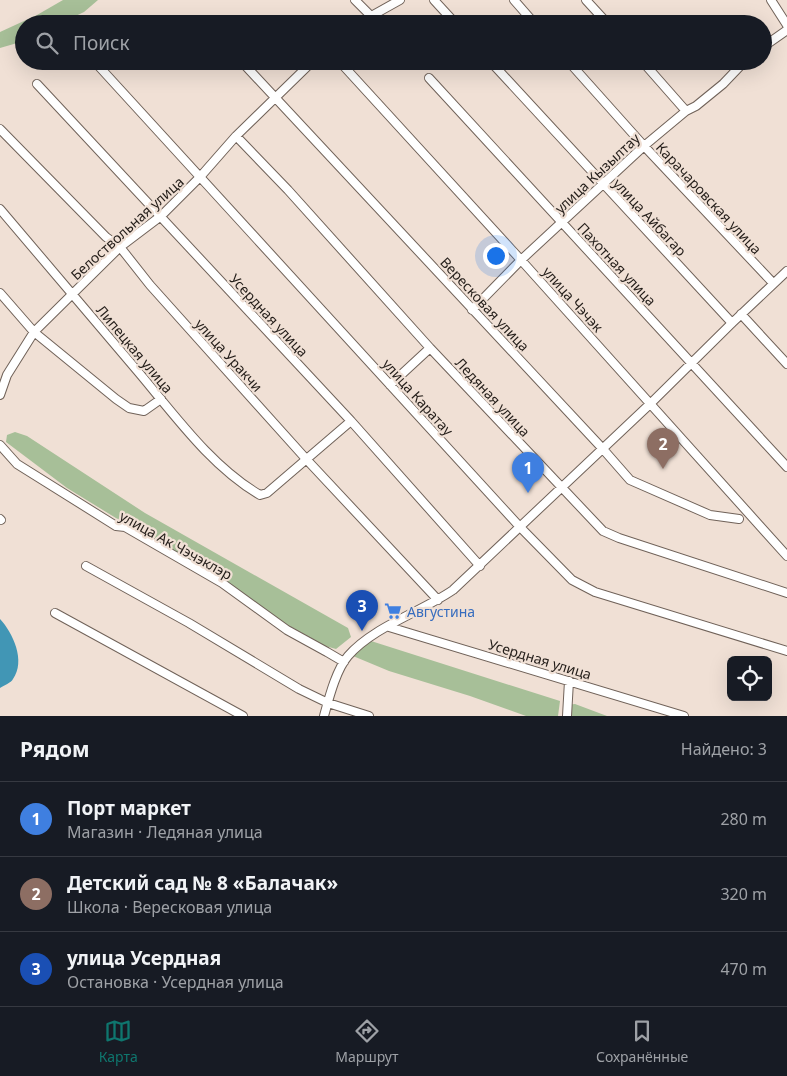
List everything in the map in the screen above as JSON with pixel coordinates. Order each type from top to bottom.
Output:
[{"type":"street","points":[[355,0],[370,15]]},
{"type":"street","points":[[373,15],[400,0]]},
{"type":"street","points":[[434,0],[448,15]]},
{"type":"street","points":[[514,0],[527,15]]},
{"type":"street","points":[[586,0],[600,15]]},
{"type":"street","points":[[771,0],[787,25]]},
{"type":"street","points":[[772,41],[787,30]]},
{"type":"street","name":"улица Каратау","points":[[102,70],[390,386],[520,527],[572,580],[595,592],[787,651]]},
{"type":"street","name":"Вересковая улица","points":[[250,70],[630,480],[710,514],[739,519]]},
{"type":"street","name":"Белоствольная улица","points":[[0,395],[7,375],[34,332],[120,247],[161,216],[200,177],[236,136],[304,70]]},
{"type":"street","name":"улица Чэчэк","points":[[347,70],[787,556]]},
{"type":"street","name":"улица Айбагар","points":[[498,70],[732,323]]},
{"type":"street","name":"Карачаровская улица","points":[[576,70],[644,146],[773,283]]},
{"type":"street","points":[[650,70],[686,111]]},
{"type":"street","name":"улица Кызылтау","points":[[472,310],[521,260],[644,146],[686,111],[696,106],[723,84],[736,70]]},
{"type":"street","name":"Пахотная улица","points":[[429,78],[787,467]]},
{"type":"street","name":"Усердная улица","points":[[37,84],[351,421],[480,566]]},
{"type":"street","name":"улица Уракчи","points":[[0,129],[106,237],[120,247],[150,285],[307,460],[438,600]]},
{"type":"street","name":"Ледяная улица","points":[[236,136],[288,190],[430,348],[603,531],[787,594]]},
{"type":"street","name":"Липецкая улица","points":[[0,208],[220,466],[242,484],[260,495],[267,493],[307,460]]},
{"type":"street","points":[[324,716],[348,656],[362,643],[453,590],[650,404],[787,271]]},
{"type":"street","points":[[0,294],[34,332],[98,386],[129,408],[144,411],[161,399]]},
{"type":"street","points":[[741,314],[787,364]]},
{"type":"street","points":[[390,386],[430,348]]},
{"type":"street","points":[[307,460],[351,421]]},
{"type":"street","name":"улица Ак Чэчэклэр","points":[[0,445],[17,464],[116,526],[124,528],[222,583],[287,630],[344,662]]},
{"type":"street","points":[[86,566],[189,623],[299,689],[328,703],[369,716]]},
{"type":"street","points":[[55,613],[243,716]]},
{"type":"street","name":"Усердная улица","points":[[389,627],[684,716]]},
{"type":"street","points":[[567,716],[569,681]]},
{"type":"green space","points":[[63,0],[98,0],[78,15],[37,15]]},
{"type":"green space","points":[[15,25],[15,44],[0,48],[0,32]]},
{"type":"green space","points":[[15,432],[27,436],[145,513],[348,628],[351,637],[336,649],[325,646],[263,611],[212,571],[155,542],[67,488],[6,442],[7,435]]},
{"type":"green space","points":[[371,641],[560,701],[558,716],[526,716],[470,696],[389,671],[353,656],[359,649]]},
{"type":"green space","points":[[575,704],[607,716],[566,716],[566,705]]},
{"type":"water","points":[[0,619],[13,639],[18,656],[18,664],[17,672],[12,680],[0,688]]},
{"type":"place","name":"Детский сад № 8 «Балачак»","points":[[663,469]]},
{"type":"place","name":"Порт маркет","points":[[528,493]]},
{"type":"place","name":"Августина","points":[[393,611]]},
{"type":"place","name":"улица Усердная","points":[[362,631]]}]
